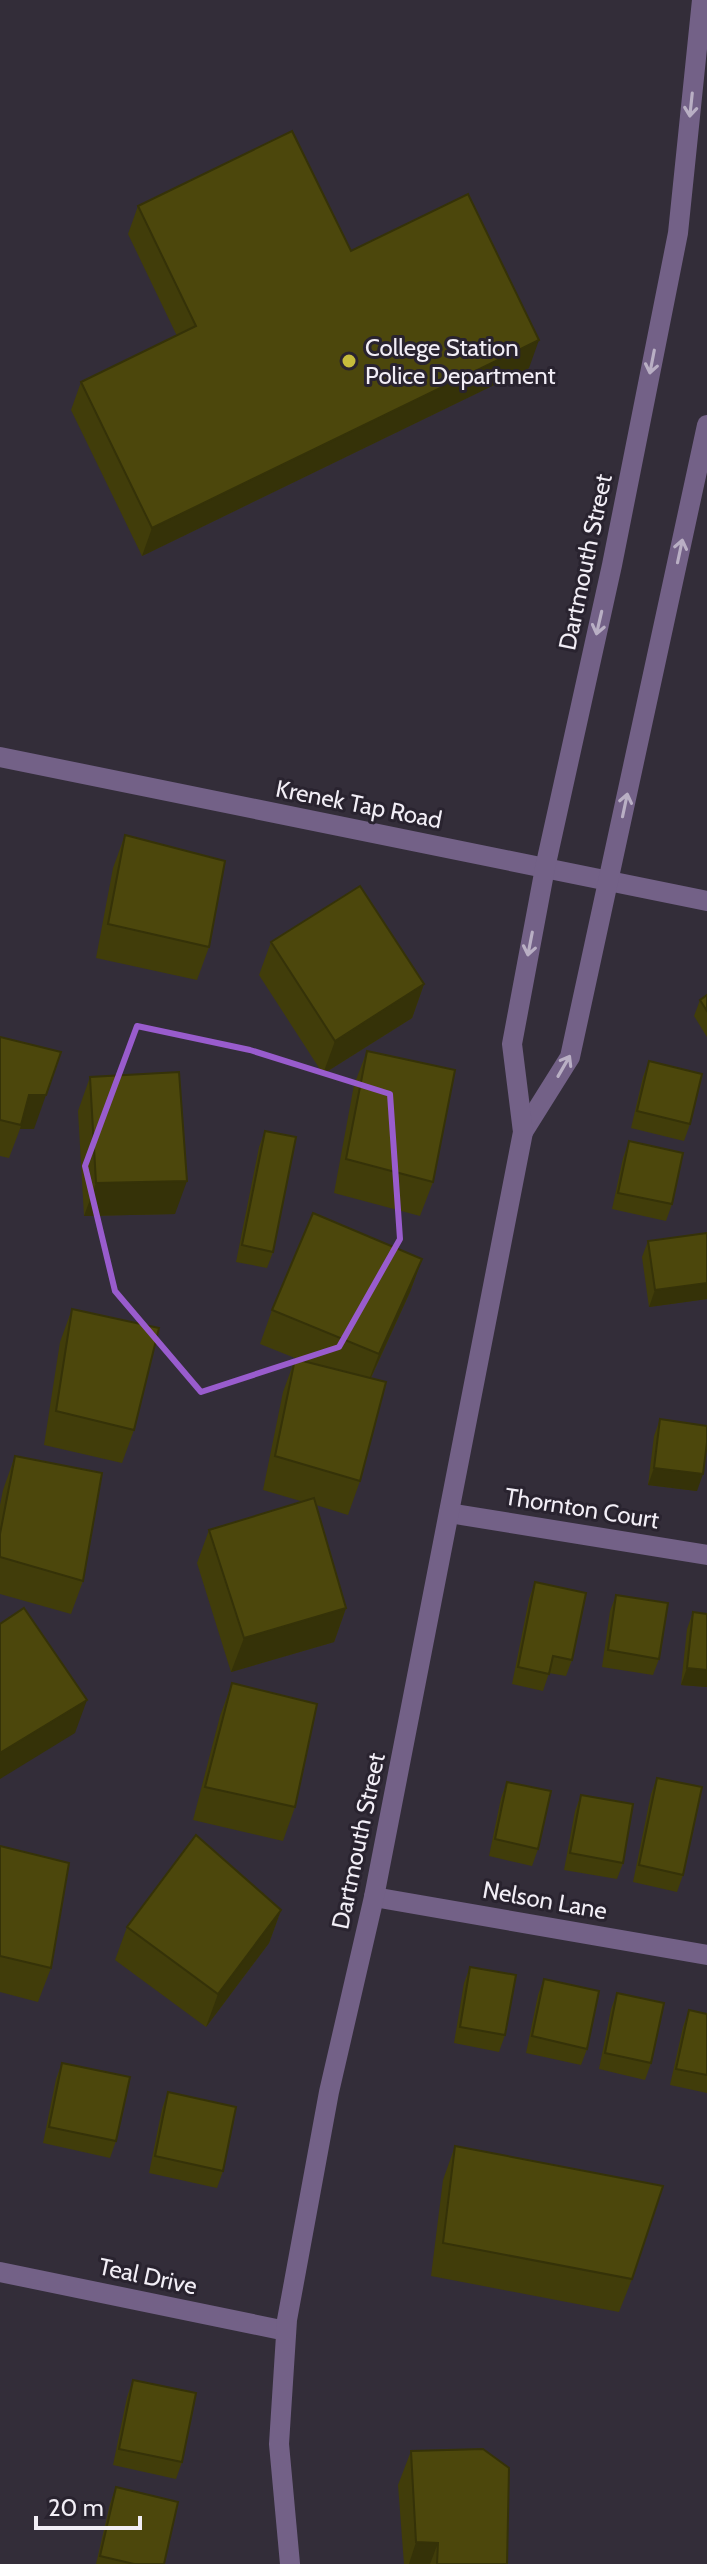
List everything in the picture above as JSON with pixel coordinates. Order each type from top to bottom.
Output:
[{"type":"street","name":"Dartmouth Street","points":[[290,2564],[279,2444],[286,2331],[329,2092],[374,1897],[523,1132],[512,1044],[545,868],[612,565],[678,233],[702,0]]},
{"type":"street","name":"Dartmouth Street","points":[[523,1132],[570,1057],[707,425]]},
{"type":"street","name":"Krenek Tap Road","points":[[0,757],[707,901]]},
{"type":"street","name":"Thornton Court","points":[[449,1513],[707,1555]]},
{"type":"street","name":"Nelson Lane","points":[[374,1897],[707,1955]]},
{"type":"street","name":"Teal Drive","points":[[0,2272],[286,2331]]},
{"type":"highlighted area","points":[[137,1026],[250,1050],[390,1094],[400,1239],[339,1347],[201,1392],[115,1291],[85,1166]]},
{"type":"building","name":"College Station Police Department","points":[[292,131],[351,251],[468,194],[539,340],[152,528],[81,382],[196,326],[138,206]]},
{"type":"building","points":[[125,835],[225,861],[209,947],[108,924]]},
{"type":"building","points":[[360,886],[424,984],[335,1041],[271,942]]},
{"type":"building","points":[[707,995],[707,1011],[700,1000]]},
{"type":"building","points":[[0,1037],[61,1052],[46,1095],[29,1095],[21,1125],[0,1120]]},
{"type":"building","points":[[367,1051],[455,1070],[433,1182],[346,1159]]},
{"type":"building","points":[[649,1061],[702,1074],[690,1124],[637,1111]]},
{"type":"building","points":[[179,1072],[187,1181],[96,1183],[90,1077]]},
{"type":"building","points":[[265,1131],[296,1137],[273,1252],[242,1245]]},
{"type":"building","points":[[629,1141],[683,1153],[672,1204],[618,1193]]},
{"type":"building","points":[[313,1213],[422,1259],[379,1354],[272,1310]]},
{"type":"building","points":[[707,1233],[707,1283],[655,1290],[648,1241]]},
{"type":"building","points":[[72,1309],[159,1328],[134,1430],[56,1411]]},
{"type":"building","points":[[295,1359],[386,1382],[360,1481],[275,1456]]},
{"type":"building","points":[[660,1419],[707,1426],[703,1474],[654,1468]]},
{"type":"building","points":[[15,1456],[102,1473],[83,1581],[0,1557],[0,1534]]},
{"type":"building","points":[[314,1498],[346,1608],[244,1638],[209,1530]]},
{"type":"building","points":[[535,1582],[586,1593],[572,1660],[553,1656],[549,1674],[518,1667]]},
{"type":"building","points":[[616,1595],[668,1603],[659,1659],[608,1650]]},
{"type":"building","points":[[24,1608],[87,1700],[0,1753],[0,1624]]},
{"type":"building","points":[[693,1612],[707,1614],[707,1670],[687,1668]]},
{"type":"building","points":[[232,1683],[317,1704],[295,1807],[205,1787]]},
{"type":"building","points":[[657,1778],[702,1787],[683,1875],[639,1865]]},
{"type":"building","points":[[507,1782],[551,1791],[538,1849],[495,1839]]},
{"type":"building","points":[[581,1795],[633,1804],[623,1863],[570,1853]]},
{"type":"building","points":[[196,1835],[281,1910],[218,1994],[127,1927]]},
{"type":"building","points":[[0,1846],[69,1863],[51,1968],[0,1956]]},
{"type":"building","points":[[470,1967],[516,1975],[505,2035],[460,2027]]},
{"type":"building","points":[[544,1979],[599,1991],[587,2049],[532,2036]]},
{"type":"building","points":[[617,1993],[664,2003],[651,2063],[605,2053]]},
{"type":"building","points":[[689,2010],[707,2014],[707,2075],[676,2069]]},
{"type":"building","points":[[62,2063],[130,2077],[116,2141],[49,2127]]},
{"type":"building","points":[[168,2092],[236,2107],[223,2171],[155,2156]]},
{"type":"building","points":[[455,2146],[663,2186],[632,2279],[443,2243]]},
{"type":"building","points":[[133,2380],[196,2393],[182,2462],[119,2449]]},
{"type":"building","points":[[483,2449],[509,2468],[507,2564],[437,2564],[438,2543],[416,2542],[411,2451]]},
{"type":"building","points":[[116,2487],[178,2502],[164,2564],[134,2564],[100,2556]]},
{"type":"place","name":"College Station Police Department","points":[[349,361]]}]
